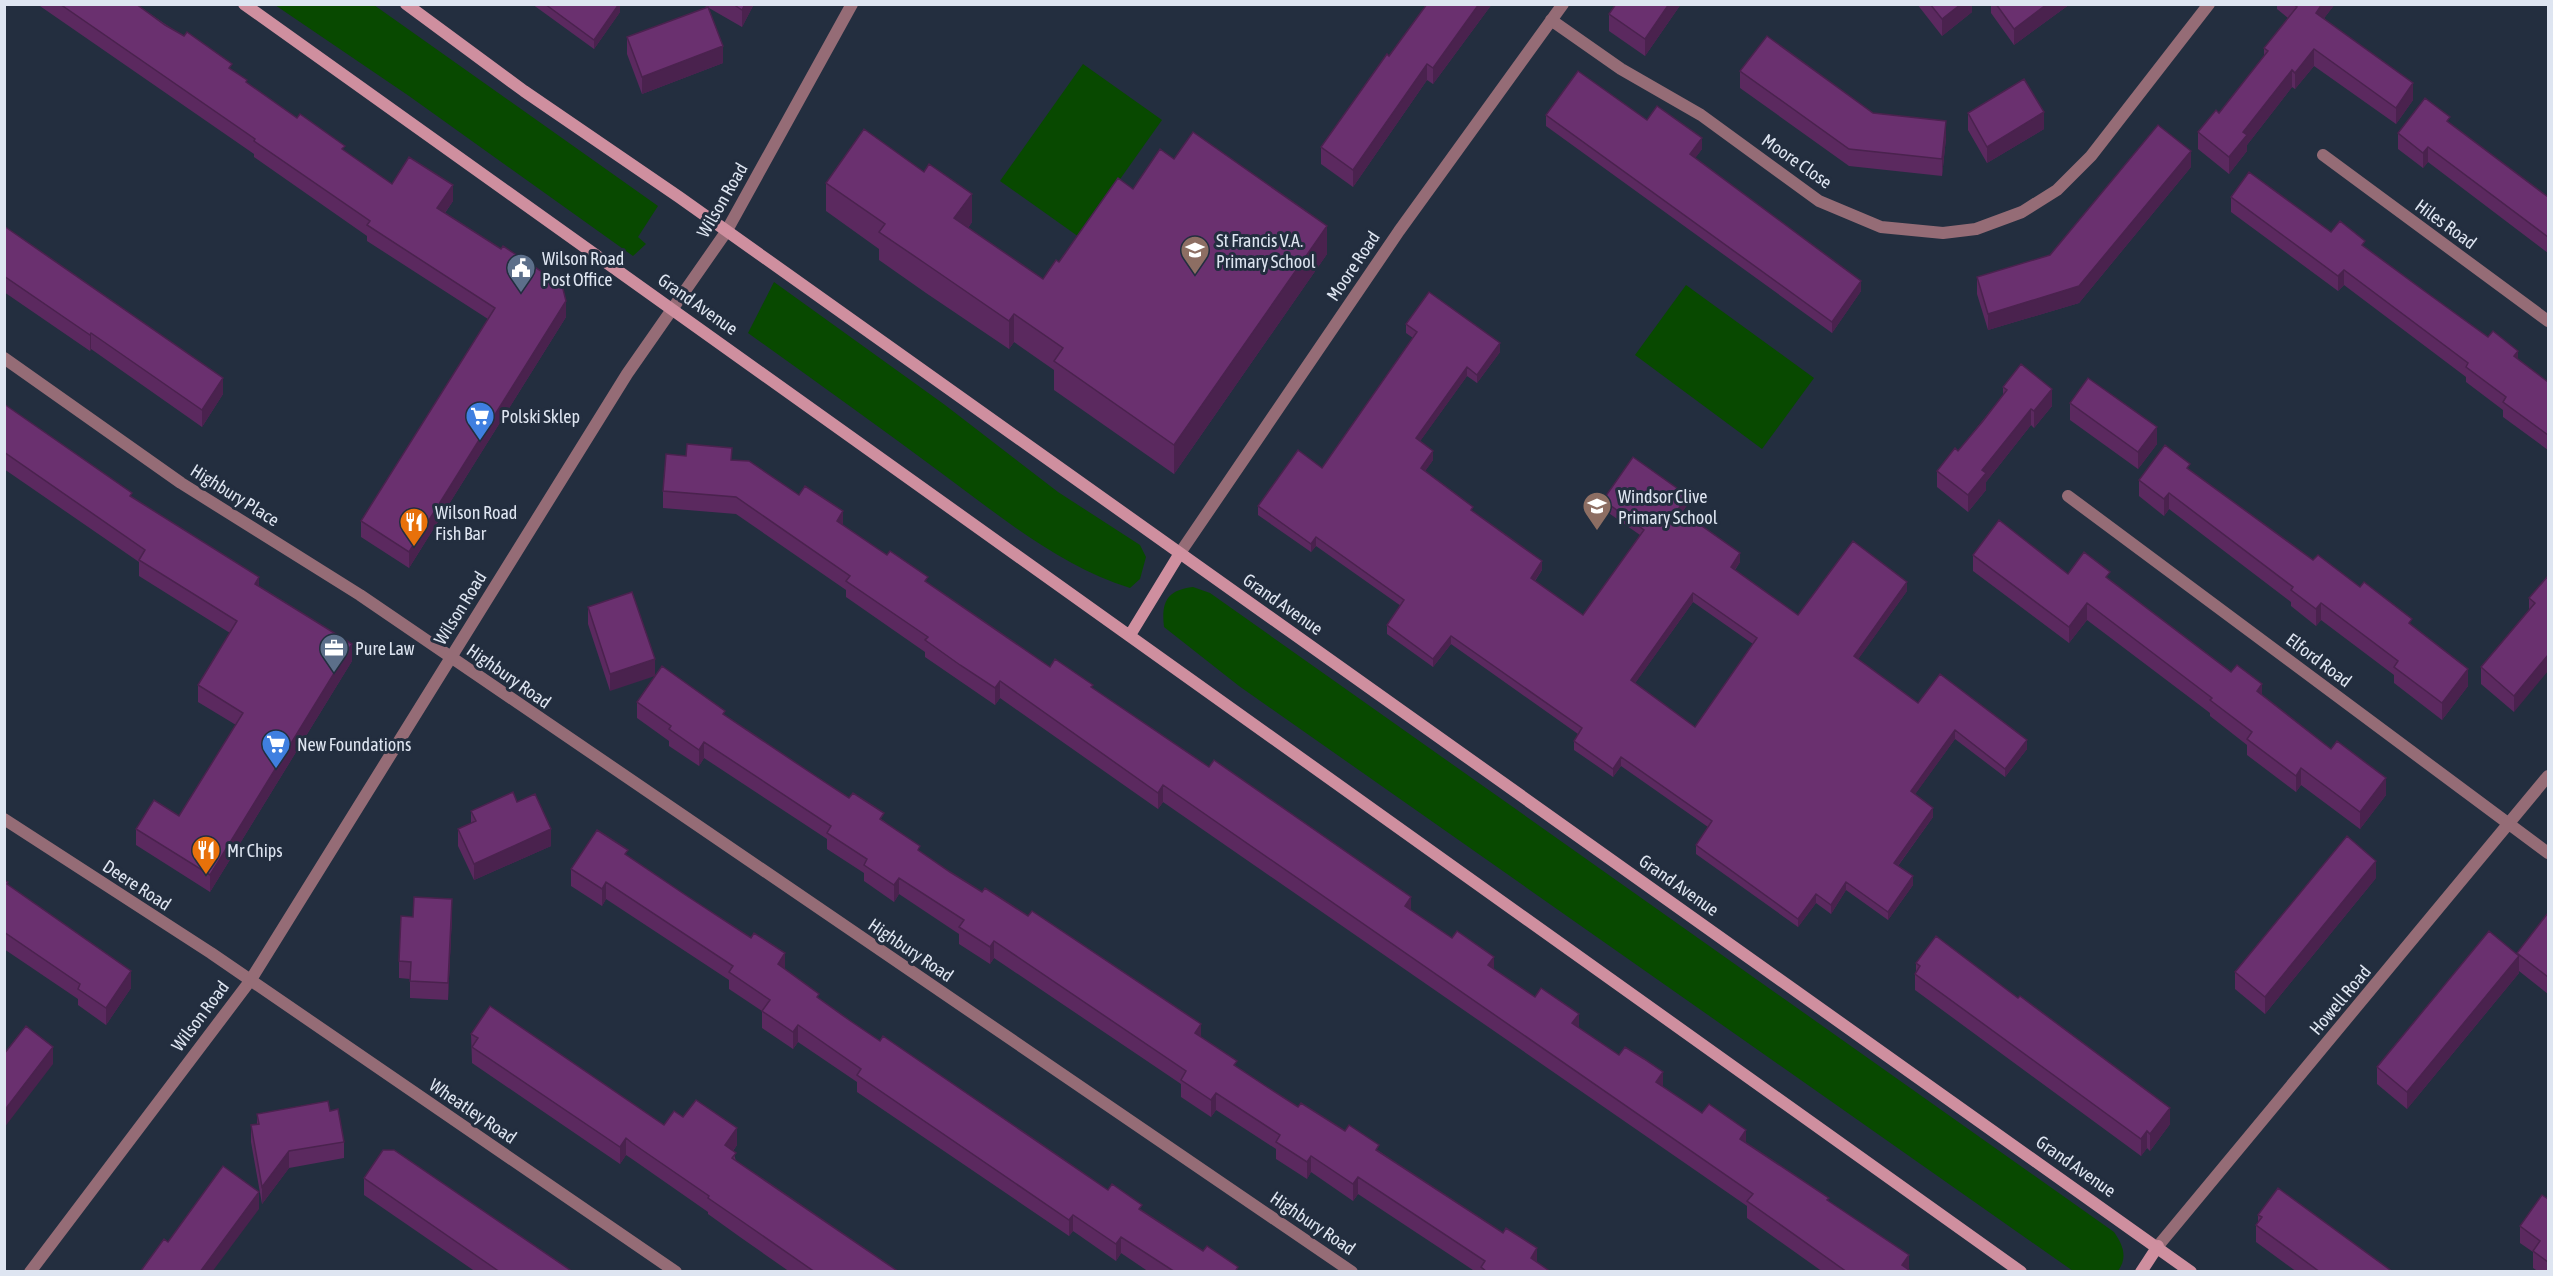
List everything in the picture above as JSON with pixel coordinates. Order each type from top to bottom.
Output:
[{"type":"street","name":"Grand Avenue","points":[[244,4],[2021,1272]]},
{"type":"street","name":"Grand Avenue","points":[[406,4],[524,91],[1180,553],[2158,1246],[2191,1272]]},
{"type":"street","name":"Wilson Road","points":[[30,1272],[250,981],[449,657],[627,374],[726,232],[852,4]]},
{"type":"street","name":"Moore Road","points":[[1180,553],[1399,231],[1563,4]]},
{"type":"street","name":"Moore Close","points":[[1551,20],[1621,69],[1701,115],[1819,201],[1881,227],[1943,233],[1976,229],[2013,215],[2057,190],[2091,156],[2209,4]]},
{"type":"street","name":"Hiles Road","points":[[2323,155],[2548,321]]},
{"type":"street","name":"Highbury Place","points":[[4,358],[181,483],[360,595],[449,657]]},
{"type":"street","name":"Elford Road","points":[[2068,496],[2548,853]]},
{"type":"street","points":[[1130,635],[1180,553]]},
{"type":"street","name":"Highbury Road","points":[[449,657],[1352,1272]]},
{"type":"street","name":"Howell Road","points":[[2158,1246],[2548,776]]},
{"type":"street","name":"Deere Road","points":[[4,819],[250,981]]},
{"type":"street","name":"Wheatley Road","points":[[250,981],[676,1272]]},
{"type":"street","points":[[2141,1272],[2158,1246]]},
{"type":"green space","points":[[275,5],[374,5],[658,206],[638,237],[646,244],[633,256],[409,96]]},
{"type":"green space","points":[[1083,64],[1162,120],[1079,237],[1000,181]]},
{"type":"green space","points":[[774,282],[945,405],[1058,492],[1140,545],[1146,557],[1140,579],[1130,588],[1104,579],[1031,538],[748,333]]},
{"type":"green space","points":[[1686,285],[1814,378],[1762,449],[1635,355]]},
{"type":"green space","points":[[1193,587],[1210,593],[2114,1232],[2124,1256],[2118,1271],[2073,1271],[1239,686],[1164,627],[1165,604],[1168,599],[1177,591]]},
{"type":"building","points":[[60,4],[136,4],[184,36],[187,32],[232,64],[229,68],[247,80],[246,82],[297,118],[300,114],[345,146],[342,149],[392,184],[409,157],[453,185],[437,208],[501,249],[503,246],[562,285],[566,301],[409,552],[361,521],[495,308],[367,225],[370,221]]},
{"type":"building","points":[[545,4],[619,4],[594,40]]},
{"type":"building","points":[[733,4],[745,4],[742,10]]},
{"type":"building","points":[[1427,4],[1479,4],[1433,68],[1427,64],[1353,170],[1321,147],[1387,54],[1389,56]]},
{"type":"building","points":[[1616,4],[1669,4],[1645,39],[1609,14]]},
{"type":"building","points":[[1930,4],[1961,4],[1942,19]]},
{"type":"building","points":[[1996,4],[2047,4],[2014,29]]},
{"type":"building","points":[[2293,4],[2322,4],[2316,13],[2413,83],[2396,108],[2314,49],[2295,73],[2292,70],[2243,132],[2247,135],[2229,157],[2198,132],[2216,110],[2219,113],[2268,51],[2264,48],[2297,7]]},
{"type":"building","points":[[708,7],[723,46],[642,77],[627,37]]},
{"type":"building","points":[[1767,36],[1873,113],[1946,121],[1942,159],[1849,149],[1740,71]]},
{"type":"building","points":[[1578,71],[1647,120],[1657,106],[1702,138],[1690,154],[1861,281],[1832,322],[1546,115]]},
{"type":"building","points":[[2024,79],[2044,112],[1987,147],[1968,113]]},
{"type":"building","points":[[2425,98],[2450,117],[2447,121],[2548,197],[2548,237],[2428,147],[2423,153],[2398,133]]},
{"type":"building","points":[[2158,125],[2191,151],[2079,286],[1988,314],[1977,277],[2050,255]]},
{"type":"building","points":[[864,129],[924,172],[929,164],[972,194],[954,218],[1043,279],[1056,260],[1059,262],[1118,178],[1133,189],[1160,149],[1174,159],[1193,132],[1327,226],[1174,445],[1054,361],[1063,348],[1014,314],[1009,321],[879,232],[885,224],[826,183]]},
{"type":"building","points":[[2249,172],[2331,232],[2340,221],[2365,241],[2362,245],[2423,290],[2488,337],[2493,331],[2518,351],[2514,356],[2548,382],[2548,435],[2503,402],[2506,397],[2466,367],[2468,363],[2344,270],[2338,276],[2231,197]]},
{"type":"building","points":[[4,226],[223,378],[202,410],[4,276]]},
{"type":"building","points":[[1429,292],[1500,343],[1477,375],[1467,367],[1416,438],[1433,451],[1421,468],[1473,507],[1471,510],[1542,561],[1531,578],[1583,615],[1644,530],[1603,500],[1633,457],[1688,496],[1678,509],[1740,553],[1731,567],[1798,615],[1853,541],[1907,582],[1854,656],[1918,703],[1940,674],[2027,740],[2005,769],[1955,730],[1911,791],[1933,808],[1894,863],[1913,876],[1888,912],[1846,882],[1831,905],[1816,894],[1798,919],[1696,845],[1712,821],[1621,757],[1613,769],[1574,741],[1582,728],[1451,636],[1433,659],[1387,625],[1404,600],[1316,537],[1311,544],[1258,506],[1298,450],[1322,468],[1417,332],[1406,324]],"holes":[[[1693,593],[1757,638],[1695,727],[1631,680]]]},
{"type":"building","points":[[2021,364],[2052,389],[2034,411],[2031,409],[1982,470],[1986,473],[1968,495],[1937,471],[1955,448],[1958,451],[1983,421],[2007,390],[2003,387]]},
{"type":"building","points":[[2088,378],[2157,427],[2138,452],[2070,403]]},
{"type":"building","points":[[4,404],[132,493],[130,496],[259,577],[255,584],[352,644],[210,875],[136,829],[154,800],[179,816],[243,713],[198,685],[237,621],[139,560],[145,550],[4,452]]},
{"type":"building","points":[[687,444],[732,448],[731,460],[749,461],[799,495],[805,486],[843,511],[837,521],[887,555],[890,551],[928,577],[925,581],[1050,667],[1055,659],[1093,685],[1091,687],[1209,767],[1214,760],[1411,897],[1405,906],[1452,938],[1457,931],[1494,957],[1488,965],[1535,997],[1541,988],[1579,1014],[1572,1023],[1619,1055],[1625,1047],[1663,1072],[1656,1082],[1702,1113],[1709,1104],[1746,1130],[1740,1139],[1909,1255],[1902,1265],[1912,1272],[1847,1272],[1747,1201],[1753,1194],[1163,785],[1158,793],[1000,681],[995,688],[960,665],[925,640],[928,637],[846,581],[850,576],[736,497],[663,491],[666,454],[686,456]]},
{"type":"building","points":[[2165,445],[2190,464],[2187,468],[2313,560],[2318,555],[2360,587],[2364,582],[2412,619],[2409,623],[2468,669],[2442,703],[2394,667],[2398,661],[2321,603],[2316,609],[2291,590],[2293,587],[2169,493],[2164,499],[2139,480]]},
{"type":"building","points":[[1999,520],[2068,574],[2084,552],[2110,572],[2106,577],[2231,672],[2237,665],[2262,684],[2257,691],[2331,749],[2337,741],[2386,778],[2360,812],[2301,768],[2296,776],[2247,739],[2252,732],[2210,700],[2212,698],[2087,603],[2069,627],[1973,555]]},
{"type":"building","points":[[2548,576],[2548,655],[2514,696],[2481,667],[2535,603],[2529,598]]},
{"type":"building","points":[[632,592],[655,659],[610,674],[588,607]]},
{"type":"building","points":[[662,666],[725,711],[723,714],[817,777],[849,798],[853,793],[884,813],[880,819],[920,846],[918,850],[950,872],[982,892],[985,888],[1028,916],[1032,911],[1201,1024],[1195,1033],[1237,1061],[1234,1065],[1267,1087],[1298,1107],[1301,1103],[1345,1131],[1349,1125],[1379,1145],[1376,1150],[1503,1233],[1506,1228],[1537,1248],[1531,1258],[1551,1272],[1487,1272],[1481,1267],[1485,1261],[1358,1177],[1353,1184],[1311,1156],[1307,1162],[1276,1142],[1280,1135],[1216,1093],[1211,1100],[1181,1080],[1186,1071],[994,941],[990,947],[959,927],[964,920],[899,878],[894,885],[864,865],[867,859],[827,833],[831,826],[704,742],[699,750],[669,729],[671,726],[637,702]]},
{"type":"building","points":[[513,792],[517,802],[535,794],[551,829],[474,864],[458,829],[476,821],[471,811]]},
{"type":"building","points":[[597,830],[628,850],[625,854],[751,938],[754,933],[785,953],[778,964],[819,994],[817,997],[849,1020],[880,1041],[883,1036],[1108,1190],[1112,1184],[1142,1205],[1139,1209],[1203,1251],[1207,1246],[1238,1267],[1235,1272],[1175,1272],[1121,1237],[1116,1244],[1073,1215],[1069,1220],[857,1075],[861,1069],[798,1025],[793,1032],[762,1011],[770,1000],[729,972],[733,966],[606,882],[602,889],[571,869]]},
{"type":"building","points":[[2347,836],[2376,861],[2265,997],[2235,972]]},
{"type":"building","points":[[4,880],[131,971],[106,1008],[78,989],[80,984],[4,932]]},
{"type":"building","points":[[414,897],[452,899],[448,983],[410,981],[411,962],[399,961],[401,916],[413,917]]},
{"type":"building","points":[[2548,913],[2548,977],[2517,953]]},
{"type":"building","points":[[2489,931],[2519,956],[2407,1092],[2377,1067]]},
{"type":"building","points":[[1936,936],[2170,1108],[2150,1134],[2147,1131],[2141,1139],[1915,974],[1920,966],[1916,963]]},
{"type":"building","points":[[490,1006],[664,1125],[674,1111],[683,1117],[696,1100],[737,1128],[725,1145],[736,1153],[732,1158],[899,1272],[815,1272],[626,1138],[620,1147],[472,1047],[478,1038],[471,1034]]},
{"type":"building","points":[[26,1026],[53,1047],[4,1111],[4,1054]]},
{"type":"building","points":[[328,1101],[330,1111],[338,1109],[344,1142],[289,1151],[262,1187],[251,1125],[259,1124],[257,1114]]},
{"type":"building","points":[[383,1150],[394,1150],[573,1272],[500,1272],[364,1178]]},
{"type":"building","points":[[223,1166],[259,1192],[200,1272],[140,1272],[164,1239],[168,1242]]},
{"type":"building","points":[[2278,1188],[2393,1272],[2320,1272],[2256,1225],[2262,1217],[2258,1215]]},
{"type":"building","points":[[2542,1195],[2548,1199],[2548,1262],[2533,1251],[2540,1241],[2520,1226]]},
{"type":"place","name":"St Francis V.A. Primary School","points":[[1195,276]]},
{"type":"place","name":"Wilson Road Post Office","points":[[521,294]]},
{"type":"place","name":"Polski Sklep","points":[[480,442]]},
{"type":"place","name":"Windsor Clive Primary School","points":[[1597,532]]},
{"type":"place","name":"Wilson Road Fish Bar","points":[[414,548]]},
{"type":"place","name":"Pure Law","points":[[334,674]]},
{"type":"place","name":"New Foundations","points":[[276,770]]},
{"type":"place","name":"Mr Chips","points":[[206,876]]}]
